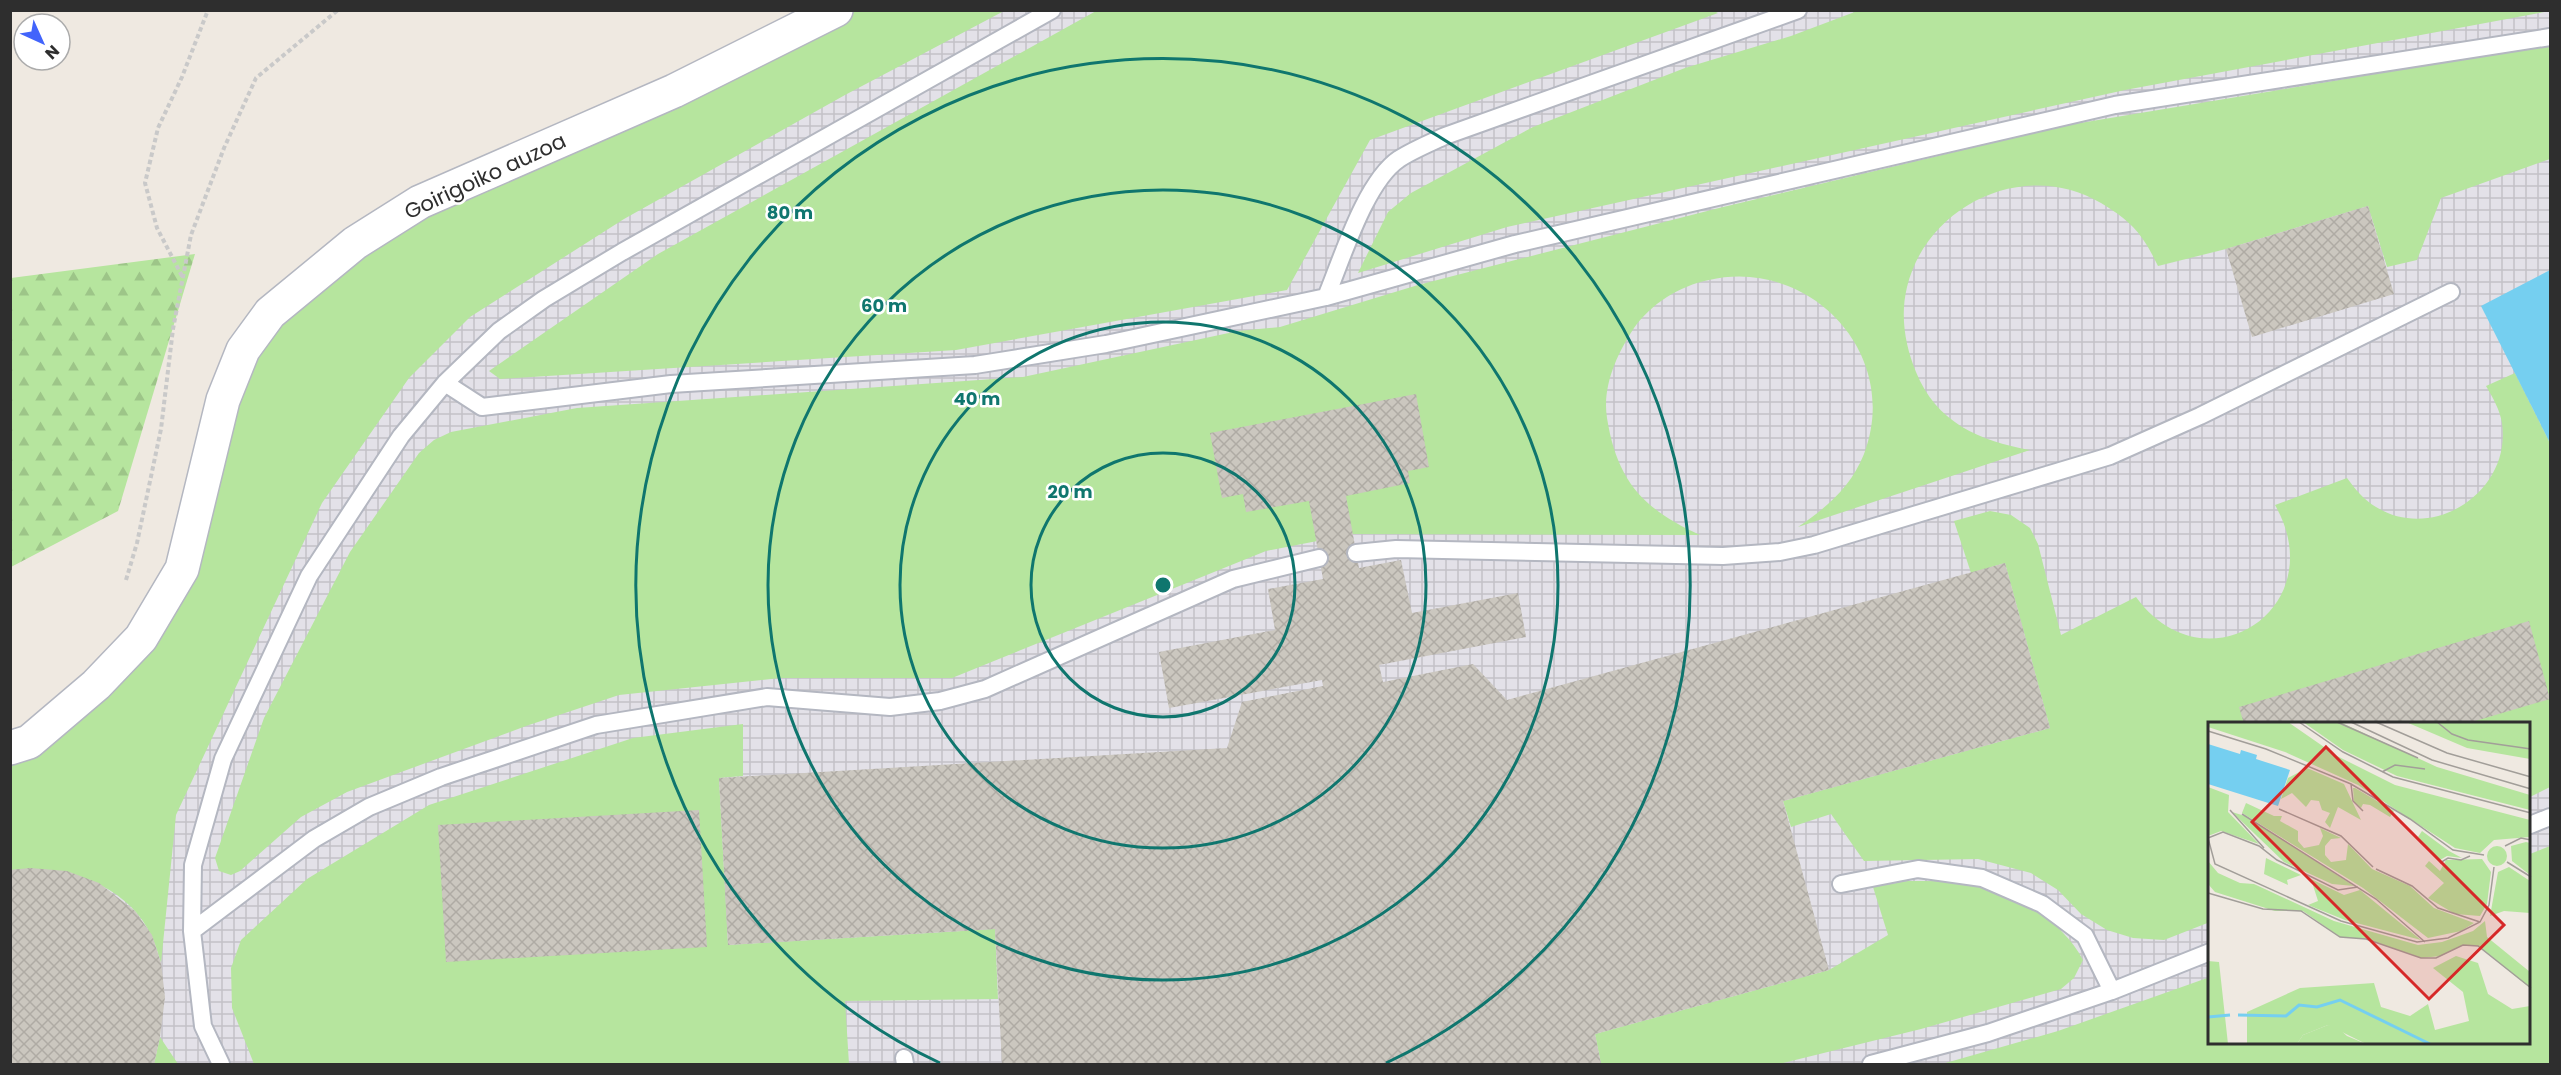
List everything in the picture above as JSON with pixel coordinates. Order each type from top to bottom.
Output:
[{"type":"street","name":"Goirigoiko auzoa","points":[[10,748],[28,742],[96,685],[141,638],[147,628],[182,569],[223,400],[243,350],[270,313],[355,243],[420,202],[674,91],[836,10]]},
{"type":"lane","points":[[221,1065],[203,1026],[192,931],[193,865],[223,759],[309,576],[401,436],[445,383],[499,331],[554,293],[622,252],[1052,10]]},
{"type":"lane","points":[[1326,297],[1358,218],[1375,184],[1398,160],[1445,136],[1798,10]]},
{"type":"lane","points":[[445,383],[482,407],[671,384],[975,365],[1106,344],[1326,297],[1515,244],[2115,105],[2550,37]]},
{"type":"lane","points":[[1356,553],[1396,549],[1723,556],[1780,552],[1814,545],[2110,456],[2200,416],[2451,292]]},
{"type":"lane","points":[[192,931],[314,839],[369,807],[441,777],[596,725],[767,698],[890,707],[940,701],[985,689],[1233,579],[1319,558]]},
{"type":"lane","points":[[2531,824],[2550,817]]},
{"type":"lane","points":[[1841,884],[1918,869],[1982,878],[2042,904],[2085,936],[2112,991]]},
{"type":"lane","points":[[1871,1065],[1988,1033],[2112,991],[2208,953]]},
{"type":"path","points":[[182,277],[157,228],[145,183],[158,128],[182,77],[207,10]]},
{"type":"path","points":[[124,587],[137,543],[161,429],[172,329],[191,235],[224,148],[256,78],[338,10]]},
{"type":"shaded area","points":[[836,11],[2550,11],[2550,1064],[11,1064],[10,748],[141,638],[223,400]]},
{"type":"green space","points":[[1860,10],[2550,11],[2125,90],[1507,227],[1358,273],[1388,212],[1411,193],[1533,127],[1685,68],[1791,36]]},
{"type":"green space","points":[[836,11],[1004,11],[845,95],[624,219],[470,317],[409,378],[322,503],[176,815],[161,963],[153,940],[141,919],[127,903],[111,891],[92,881],[52,870],[11,870],[10,748],[141,638],[243,350],[355,243]]},
{"type":"green space","points":[[1096,11],[1714,11],[1718,13],[1370,140],[1287,290],[956,350],[500,379],[489,371],[658,254]]},
{"type":"green space","points":[[2550,45],[2550,159],[2441,198],[2417,260],[2387,267],[2368,206],[2226,249],[2158,266],[2144,241],[2129,223],[2101,203],[2072,190],[2042,185],[2012,188],[1983,197],[1957,212],[1935,233],[1918,258],[1907,287],[1904,320],[1909,351],[1925,389],[1947,416],[1977,435],[2030,450],[1798,527],[1837,496],[1859,466],[1872,417],[1870,381],[1858,349],[1839,321],[1812,299],[1781,283],[1746,277],[1709,280],[1677,291],[1657,304],[1641,319],[1628,338],[1612,371],[1606,406],[1618,459],[1636,490],[1663,515],[1700,535],[1353,534],[1266,551],[952,678],[780,678],[619,695],[526,726],[347,792],[301,817],[240,871],[231,875],[219,871],[215,858],[264,718],[350,552],[419,453],[434,440],[451,432],[577,408],[1023,377],[1238,331],[1280,327],[1418,285],[1719,208],[2068,125]]},
{"type":"green space","points":[[195,254],[118,511],[11,567],[11,278]]},
{"type":"green space","points":[[2515,373],[2550,443],[2550,787],[2531,796],[2531,722],[2208,722],[2208,923],[2164,940],[2133,938],[2107,930],[2081,914],[2058,890],[2031,873],[1978,859],[1864,861],[1831,814],[1791,827],[1783,801],[2050,728],[2005,563],[1971,573],[1954,521],[1990,511],[2011,515],[2030,528],[2038,544],[2061,635],[2136,597],[2164,625],[2195,637],[2226,637],[2254,625],[2275,604],[2288,576],[2289,542],[2275,505],[2347,478],[2360,494],[2376,507],[2398,517],[2422,519],[2444,514],[2464,504],[2482,489],[2495,470],[2502,448],[2501,418],[2486,386]]},
{"type":"green space","points":[[743,724],[743,776],[719,778],[728,945],[995,929],[998,999],[845,1001],[849,1064],[254,1064],[232,1008],[231,968],[241,940],[307,879],[429,805],[633,738]]},
{"type":"green space","points":[[2550,846],[2550,1064],[1942,1064],[2058,1031],[2208,978],[2208,1045],[2531,1045],[2531,854]]},
{"type":"green space","points":[[1908,881],[1960,882],[1984,886],[2034,909],[2063,932],[2083,960],[2074,978],[2061,989],[1921,1029],[1779,1064],[1601,1064],[1595,1034],[1829,970],[1888,935],[1873,887]]},
{"type":"green space","points":[[160,1037],[178,1064],[154,1064]]},
{"type":"water","points":[[2550,270],[2550,443],[2481,306]]},
{"type":"building","points":[[2368,206],[2394,294],[2252,337],[2226,249]]},
{"type":"building","points":[[1416,394],[1429,467],[1408,471],[1410,483],[1346,496],[1359,568],[1401,560],[1412,613],[1518,593],[1526,637],[1379,665],[1383,682],[1473,664],[1507,700],[2005,563],[2050,728],[1783,801],[1829,970],[1595,1034],[1601,1064],[1002,1064],[995,929],[728,945],[719,778],[1227,748],[1242,702],[1323,686],[1322,680],[1169,708],[1159,652],[1275,630],[1268,589],[1323,579],[1309,501],[1246,512],[1243,494],[1222,498],[1210,433]]},
{"type":"building","points":[[2529,621],[2550,699],[2472,722],[2243,722],[2239,707]]},
{"type":"building","points":[[699,810],[707,947],[446,962],[438,825]]},
{"type":"building","points":[[30,868],[67,871],[99,883],[135,911],[152,935],[161,963],[165,997],[154,1064],[10,1064],[10,870]]}]
